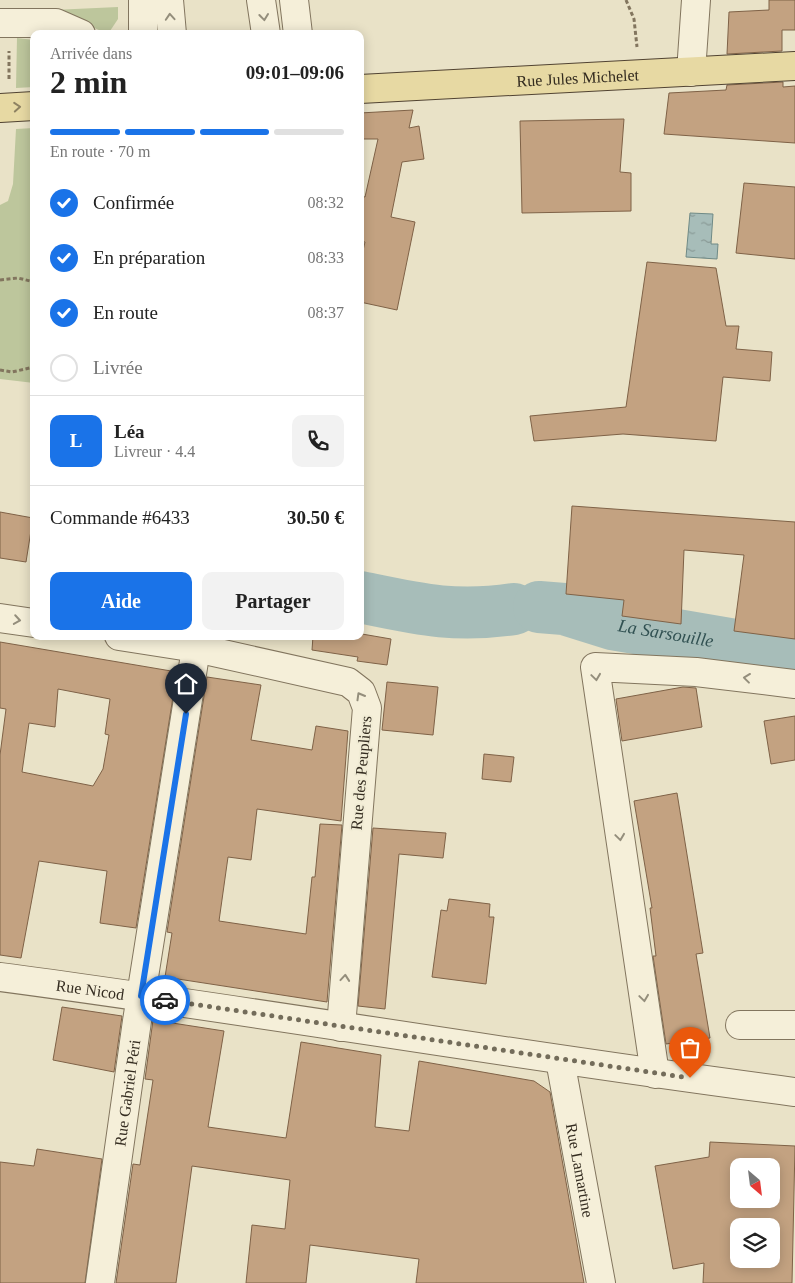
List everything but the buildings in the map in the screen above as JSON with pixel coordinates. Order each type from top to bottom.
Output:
[{"type":"main road","name":"Rue Jules Michelet","points":[[364,89],[795,66]]},
{"type":"street","points":[[143,0],[143,30]]},
{"type":"street","points":[[169,0],[172,30]]},
{"type":"street","points":[[261,0],[265,30]]},
{"type":"street","points":[[294,0],[298,30]]},
{"type":"street","points":[[691,72],[696,0]]},
{"type":"street","points":[[5,23],[56,23],[72,30]]},
{"type":"street","points":[[0,618],[30,622]]},
{"type":"street","name":"Rue des Peupliers","points":[[171,640],[197,642],[348,682],[360,692],[367,708],[341,1027]]},
{"type":"street","name":"Rue Gabriel Péri","points":[[100,1283],[141,996],[197,642]]},
{"type":"street","points":[[655,1074],[594,667],[696,672],[795,684]]},
{"type":"street","name":"Rue Nicod","points":[[0,977],[141,996],[655,1074],[795,1092]]},
{"type":"street","points":[[740,1025],[795,1025]]},
{"type":"street","name":"Rue Lamartine","points":[[560,1060],[601,1283]]},
{"type":"path","points":[[626,0],[634,19],[638,75]]},
{"type":"path","points":[[5,23],[14,107]]},
{"type":"path","points":[[0,280],[18,278],[30,280]]},
{"type":"path","points":[[0,370],[12,372],[30,369]]},
{"type":"green space","points":[[118,7],[118,19],[111,30],[99,30],[53,10]]},
{"type":"green space","points":[[17,38],[30,40],[30,87],[16,88]]},
{"type":"green space","points":[[30,128],[30,383],[0,379],[0,205],[8,201],[13,184],[16,129]]},
{"type":"water","points":[[690,213],[713,214],[711,244],[718,244],[717,259],[686,257]]},
{"type":"waterway","name":"La Sarsouille","points":[[364,598],[436,611],[473,613],[514,609]]},
{"type":"waterway","name":"La Sarsouille","points":[[539,607],[564,609],[612,624],[795,655]]},
{"type":"way so far","points":[[165,1000],[690,1078]]},
{"type":"route","points":[[165,1000],[141,996],[186,714]]}]
